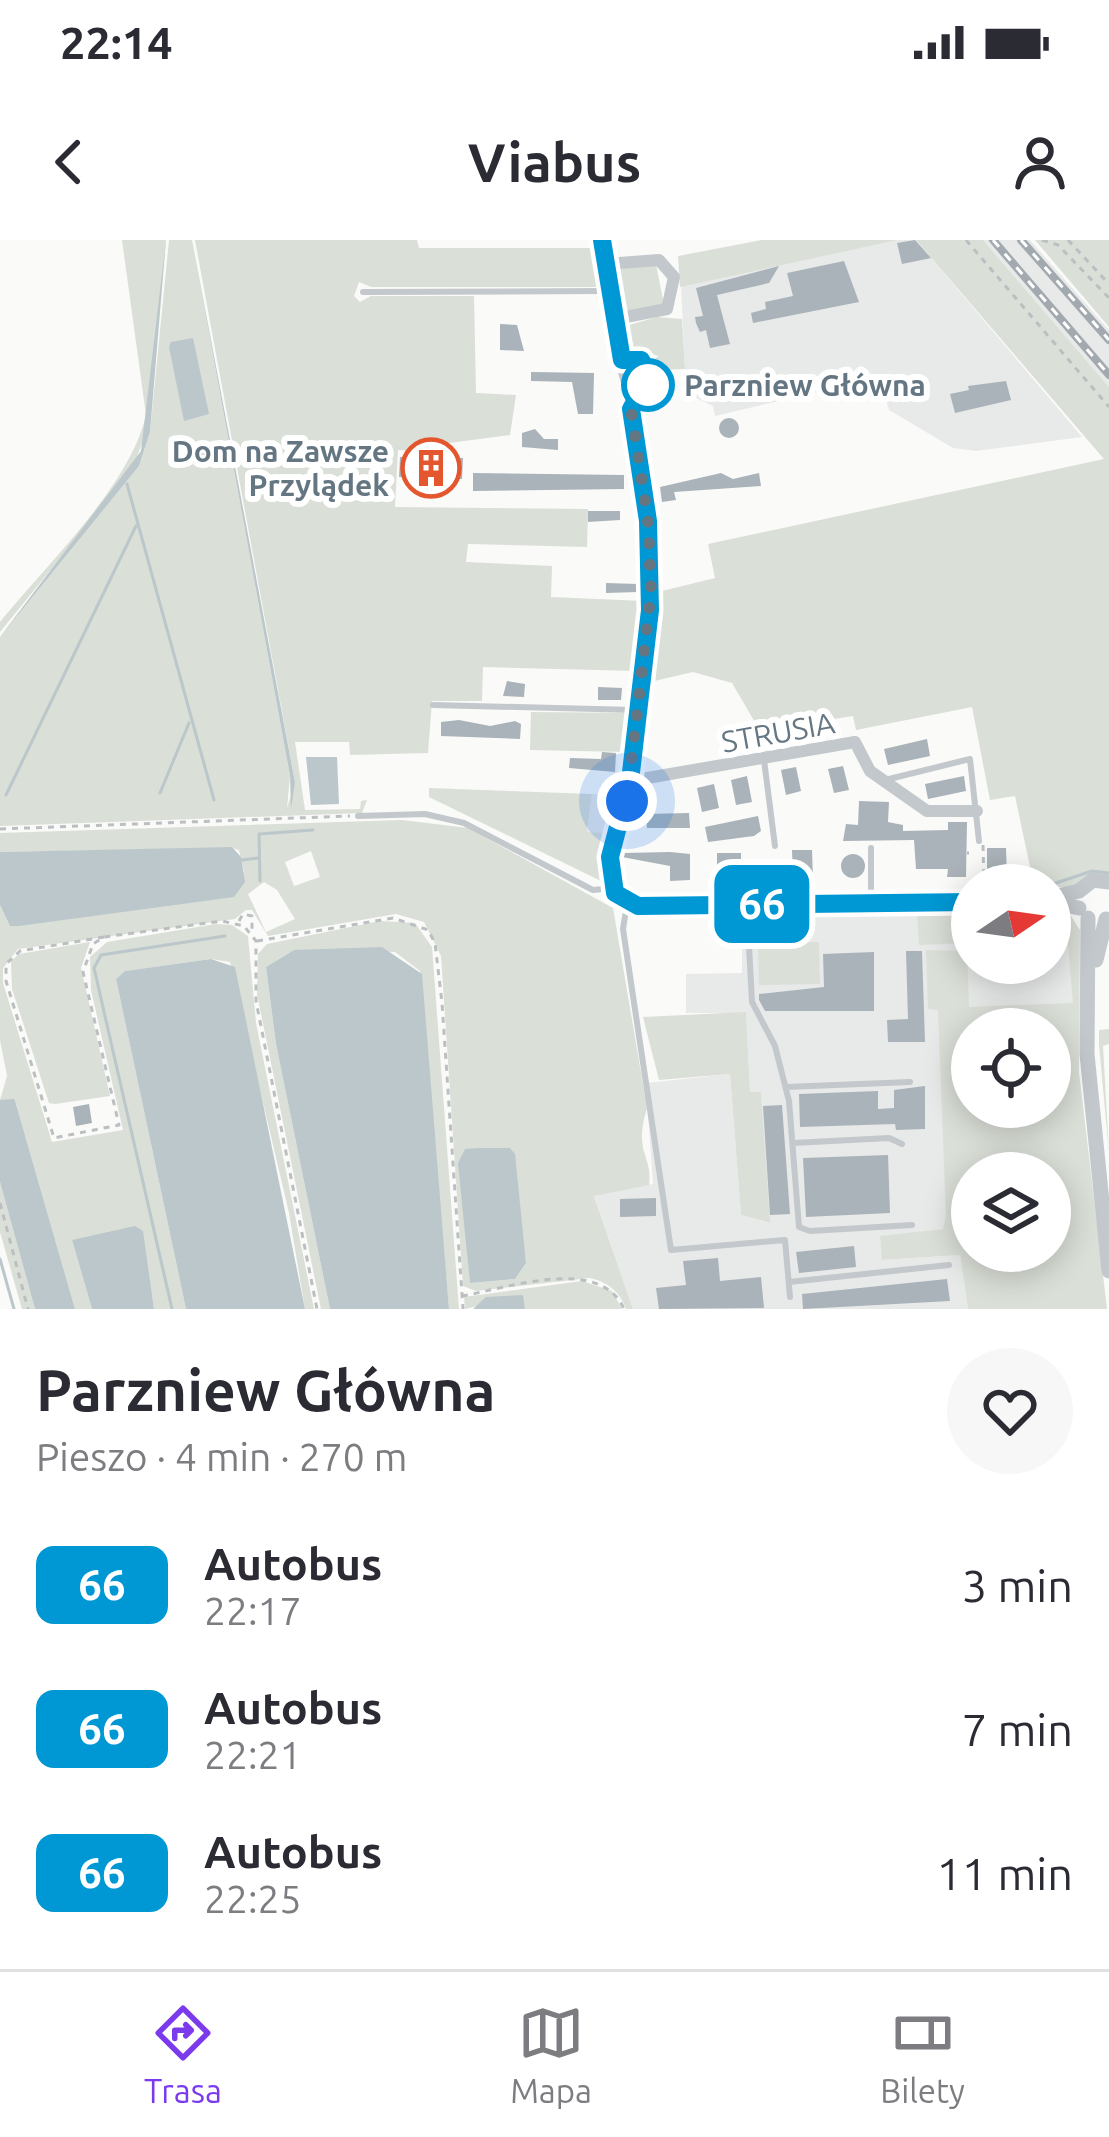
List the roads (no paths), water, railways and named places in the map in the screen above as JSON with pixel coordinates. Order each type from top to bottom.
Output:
[{"type":"street","points":[[602,240],[650,556],[630,781],[610,853],[613,888],[627,904],[951,902]]},
{"type":"street","points":[[606,264],[659,260],[674,277],[668,308],[615,320]]},
{"type":"street","name":"STRUSIA","points":[[630,781],[855,742],[870,771],[927,812],[977,811]]},
{"type":"street","points":[[1109,882],[1093,880],[1087,1054],[1109,1271]]},
{"type":"lane","points":[[363,292],[611,291]]},
{"type":"lane","points":[[622,360],[641,360],[650,372],[648,385],[631,409]]},
{"type":"lane","points":[[433,705],[639,710]]},
{"type":"lane","points":[[764,760],[775,845]]},
{"type":"lane","points":[[885,780],[970,760],[981,843]]},
{"type":"lane","points":[[358,816],[443,817],[590,889],[613,888]]},
{"type":"lane","points":[[871,848],[871,903]]},
{"type":"lane","points":[[627,904],[623,932],[671,1250],[785,1240],[790,1298]]},
{"type":"lane","points":[[747,904],[752,1002],[775,1046],[786,1087],[799,1227],[810,1231],[912,1225]]},
{"type":"lane","points":[[786,1087],[910,1082]]},
{"type":"lane","points":[[792,1143],[889,1138],[902,1144]]},
{"type":"lane","points":[[789,1282],[949,1265]]},
{"type":"waterway","points":[[127,484],[214,800]]},
{"type":"waterway","points":[[6,795],[136,526]]},
{"type":"waterway","points":[[160,793],[189,723]]},
{"type":"waterway","points":[[260,881],[259,834],[313,830]]},
{"type":"waterway","points":[[242,860],[258,858]]},
{"type":"waterway","points":[[1071,878],[1092,871],[1109,873]]},
{"type":"waterway","points":[[172,1309],[94,968],[101,955],[225,936]]},
{"type":"waterway","points":[[0,1259],[14,1309]]},
{"type":"railway","points":[[993,240],[1109,375]]},
{"type":"railway","points":[[1021,240],[1109,340]]},
{"type":"place","name":"Parzniew Główna","points":[[648,385]]},
{"type":"place","name":"Dom na Zawsze Przylądek","points":[[431,468]]}]
